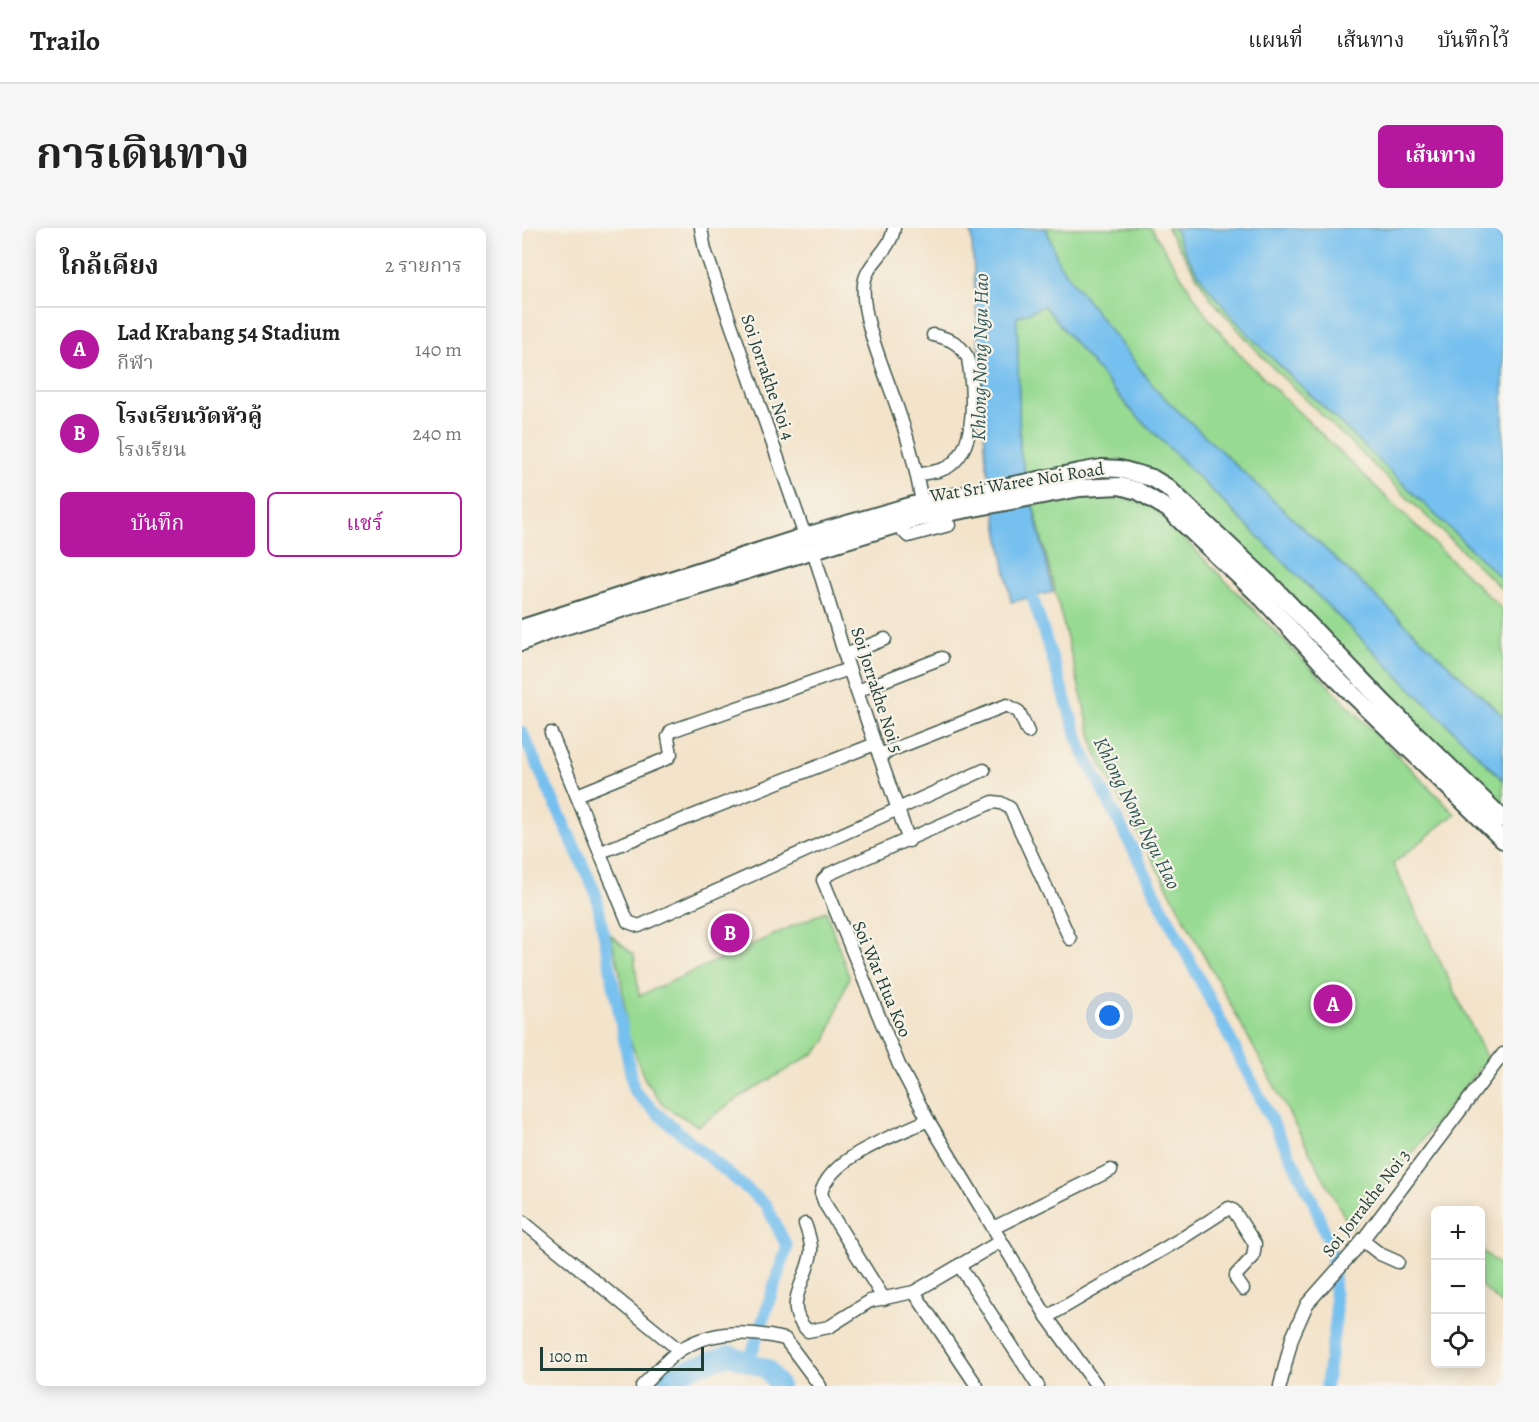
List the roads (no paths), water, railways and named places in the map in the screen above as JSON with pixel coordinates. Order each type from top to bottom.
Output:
[{"type":"main road","name":"Wat Sri Waree Noi Road","points":[[522,628],[929,506],[1079,480],[1102,468],[1120,469],[1152,478],[1174,493],[1273,587],[1384,703],[1503,819]]},
{"type":"main road","name":"Wat Sri Waree Noi Road","points":[[1079,480],[1138,491],[1168,509],[1269,605],[1335,677],[1503,840]]},
{"type":"main road","name":"Wat Sri Waree Noi Road","points":[[522,642],[809,543],[897,525],[929,506]]},
{"type":"street","name":"Soi Jorrakhe Noi 4","points":[[702,228],[705,250],[809,543]]},
{"type":"street","points":[[894,228],[889,244],[867,273],[864,290],[866,314],[929,506]]},
{"type":"street","points":[[917,475],[951,465],[965,448],[971,430],[968,358],[953,340],[933,335]]},
{"type":"street","points":[[897,525],[908,536],[949,525]]},
{"type":"street","name":"Soi Jorrakhe Noi 5","points":[[809,543],[849,669],[909,841]]},
{"type":"street","points":[[845,655],[885,639]]},
{"type":"street","points":[[857,691],[942,658]]},
{"type":"street","points":[[577,795],[668,758],[671,754],[668,737],[671,731],[849,669]]},
{"type":"street","points":[[601,852],[877,749],[1007,705],[1019,712],[1028,732]]},
{"type":"street","points":[[551,733],[628,922],[639,926],[984,770]]},
{"type":"street","name":"Soi Wat Hua Koo","points":[[1070,939],[1006,805],[993,802],[909,841],[829,874],[823,880],[899,1065],[928,1120],[1047,1317],[1097,1386]]},
{"type":"street","name":"Soi Jorrakhe Noi 3","points":[[1280,1386],[1292,1338],[1306,1304],[1358,1245],[1503,1054]]},
{"type":"street","points":[[884,1299],[825,1204],[821,1193],[829,1174],[843,1162],[928,1120]]},
{"type":"street","points":[[993,1228],[1111,1170]]},
{"type":"street","points":[[1047,1317],[1229,1208],[1234,1211],[1255,1244],[1253,1257],[1236,1275],[1243,1289]]},
{"type":"street","points":[[522,1221],[680,1350]]},
{"type":"street","points":[[805,1224],[811,1249],[794,1308],[797,1319],[808,1331],[829,1327],[860,1306],[914,1292],[1001,1241]]},
{"type":"street","points":[[1358,1245],[1398,1262]]},
{"type":"street","points":[[959,1265],[1038,1386]]},
{"type":"street","points":[[914,1292],[977,1386]]},
{"type":"street","points":[[642,1386],[680,1350],[716,1335],[763,1334],[788,1341],[820,1386]]},
{"type":"water","points":[[971,228],[1046,228],[1059,264],[1157,391],[1503,716],[1503,780],[1130,409],[1044,306],[1017,317],[1020,452],[1053,592],[1011,602],[986,460]]},
{"type":"water","points":[[1174,228],[1503,228],[1503,580],[1243,328],[1202,279]]},
{"type":"waterway","name":"Khlong Nong Ngu Hao","points":[[1028,583],[1081,748],[1313,1201],[1332,1252],[1336,1318],[1326,1386]]},
{"type":"waterway","points":[[522,732],[596,894],[634,1091],[660,1116],[766,1205],[787,1247],[749,1362]]},
{"type":"waterway","points":[[662,1386],[673,1374],[730,1355],[767,1369],[779,1386]]},
{"type":"place","name":"โรงเรียนวัดหัวคู้","points":[[730,933]]},
{"type":"place","name":"Lad Krabang 54 Stadium","points":[[1333,1004]]}]
